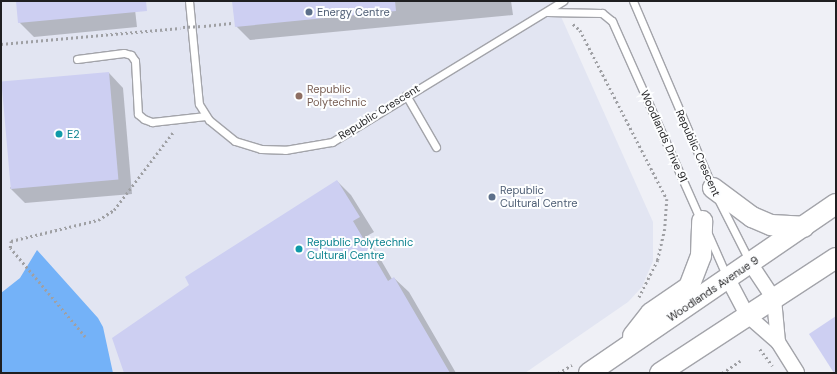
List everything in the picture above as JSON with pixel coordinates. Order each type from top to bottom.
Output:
[{"type":"main road","points":[[713,188],[752,217],[771,225],[804,227]]},
{"type":"main road","name":"Woodlands Avenue 9","points":[[583,367],[622,350],[836,204]]},
{"type":"main road","points":[[622,350],[651,313],[689,288],[701,256],[702,221]]},
{"type":"main road","points":[[660,373],[836,258]]},
{"type":"street","name":"Republic Crescent","points":[[750,263],[774,299]]},
{"type":"street","name":"Woodlands Drive 91","points":[[728,279],[747,315]]},
{"type":"street","points":[[774,299],[778,342]]},
{"type":"street","points":[[747,315],[778,342],[797,373]]},
{"type":"lane","name":"Republic Crescent","points":[[189,1],[199,104],[206,116],[235,141],[261,149],[309,148],[332,142],[406,95],[563,1]]},
{"type":"lane","name":"Republic Crescent","points":[[633,1],[713,188],[750,263]]},
{"type":"lane","name":"Woodlands Drive 91","points":[[544,12],[602,13],[612,21],[728,279]]},
{"type":"lane","points":[[77,59],[131,55],[135,60],[138,114],[152,122],[206,116]]},
{"type":"lane","points":[[406,95],[436,147]]},
{"type":"path","points":[[570,21],[580,30],[667,199],[665,229],[658,260],[635,304]]},
{"type":"path","points":[[1,44],[234,23]]},
{"type":"path","points":[[85,337],[10,248],[11,241],[98,220],[114,210],[173,133],[181,118]]},
{"type":"path","points":[[760,349],[774,369]]},
{"type":"path","points":[[722,373],[740,361]]},
{"type":"path","points":[[558,373],[583,367]]},
{"type":"shaded area","name":"Republic Polytechnic","points":[[1,1],[554,1],[653,222],[653,261],[642,287],[628,302],[525,373],[1,373]]},
{"type":"water","points":[[37,250],[98,318],[103,327],[113,373],[1,373],[1,293],[20,278]]},
{"type":"building","points":[[16,1],[146,1],[147,11],[18,23]]},
{"type":"building","name":"Energy Centre","points":[[232,1],[395,1],[396,11],[235,27]]},
{"type":"building","name":"E2","points":[[109,72],[118,180],[11,189],[1,81]]},
{"type":"building","name":"Republic Polytechnic Cultural Centre","points":[[337,180],[360,217],[353,221],[388,281],[394,277],[450,373],[124,373],[112,338],[189,285],[185,277]]},
{"type":"building","points":[[836,316],[836,373],[834,373],[809,334]]},
{"type":"place","name":"Energy Centre","points":[[309,12]]},
{"type":"place","name":"Republic Polytechnic","points":[[299,96]]},
{"type":"place","name":"E2","points":[[59,134]]},
{"type":"place","name":"Republic Cultural Centre","points":[[492,197]]},
{"type":"place","name":"Republic Polytechnic Cultural Centre","points":[[299,249]]}]
